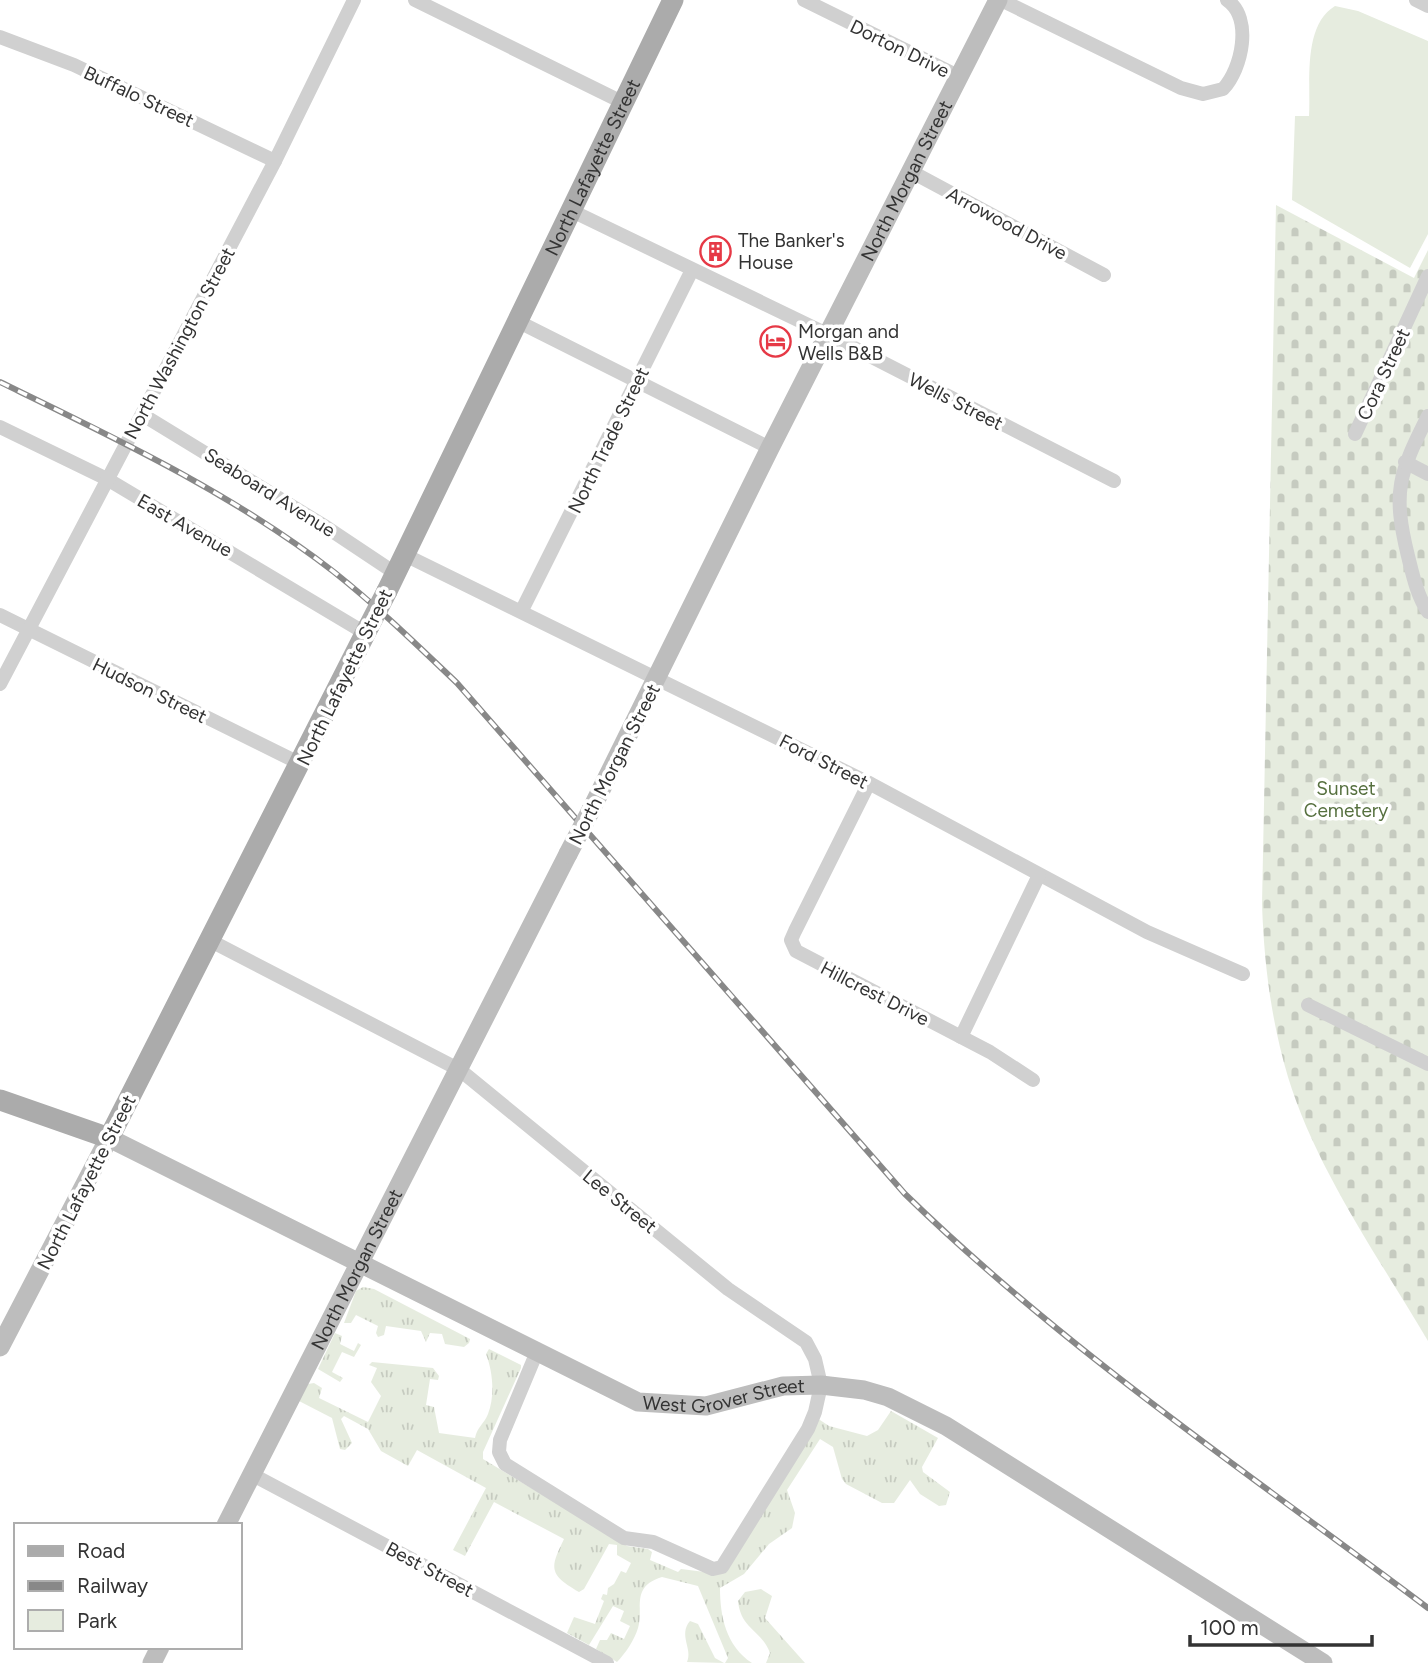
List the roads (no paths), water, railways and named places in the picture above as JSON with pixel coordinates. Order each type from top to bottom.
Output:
[{"type":"main road","name":"North Lafayette Street","points":[[109,1138],[301,764],[673,0]]},
{"type":"main road","points":[[0,1100],[109,1138]]},
{"type":"street","name":"North Washington Street","points":[[0,684],[275,160],[354,0]]},
{"type":"street","points":[[415,0],[624,103]]},
{"type":"street","name":"Dorton Drive","points":[[804,0],[828,5],[958,76]]},
{"type":"street","points":[[999,0],[1181,88],[1203,94],[1223,89],[1238,64],[1241,20],[1236,8],[1227,0]]},
{"type":"street","name":"North Morgan Street","points":[[227,1523],[460,1070],[658,678],[770,448],[999,0]]},
{"type":"street","points":[[1416,0],[1428,6]]},
{"type":"street","name":"Buffalo Street","points":[[0,37],[74,65],[275,160]]},
{"type":"street","name":"Arrowood Drive","points":[[910,171],[1104,275]]},
{"type":"street","name":"Wells Street","points":[[572,211],[829,335],[1114,481]]},
{"type":"street","name":"North Trade Street","points":[[522,610],[692,270]]},
{"type":"street","name":"Cora Street","points":[[1355,434],[1423,302],[1428,276]]},
{"type":"street","points":[[517,321],[770,448]]},
{"type":"street","name":"Seaboard Avenue","points":[[142,415],[326,527],[395,573]]},
{"type":"street","points":[[1428,416],[1405,462],[1398,492],[1399,519],[1415,583],[1428,612]]},
{"type":"street","name":"East Avenue","points":[[0,427],[107,480],[367,629]]},
{"type":"street","points":[[1405,462],[1428,474]]},
{"type":"street","name":"Ford Street","points":[[395,573],[522,610],[869,783],[1147,932],[1243,974]]},
{"type":"street","name":"Hudson Street","points":[[0,615],[301,764]]},
{"type":"street","name":"Hillcrest Drive","points":[[869,783],[792,940],[796,951],[812,961],[961,1037]]},
{"type":"street","points":[[1033,1080],[1012,1065],[961,1037],[1039,875]]},
{"type":"street","name":"Lee Street","points":[[209,940],[460,1070],[728,1289],[806,1342],[815,1359],[821,1385]]},
{"type":"street","points":[[1308,1004],[1428,1064]]},
{"type":"street","name":"West Grover Street","points":[[109,1138],[614,1393],[654,1405],[706,1406],[790,1385],[864,1390],[888,1397],[946,1426],[1323,1663]]},
{"type":"street","name":"North Lafayette Street","points":[[0,1347],[109,1138]]},
{"type":"street","points":[[536,1354],[500,1440],[499,1452],[505,1464],[624,1538],[653,1542],[713,1569],[722,1567],[808,1429],[821,1385]]},
{"type":"street","name":"Best Street","points":[[253,1475],[607,1663]]},
{"type":"railway","points":[[0,382],[172,468],[214,492],[295,543],[366,599],[457,683],[905,1194],[966,1251],[1094,1358],[1428,1608]]},
{"type":"place","name":"The Banker's House","points":[[715,251]]},
{"type":"place","name":"Morgan and Wells B&B","points":[[775,342]]},
{"type":"park label","name":"Sunset Cemetery","points":[[1346,799]]}]
